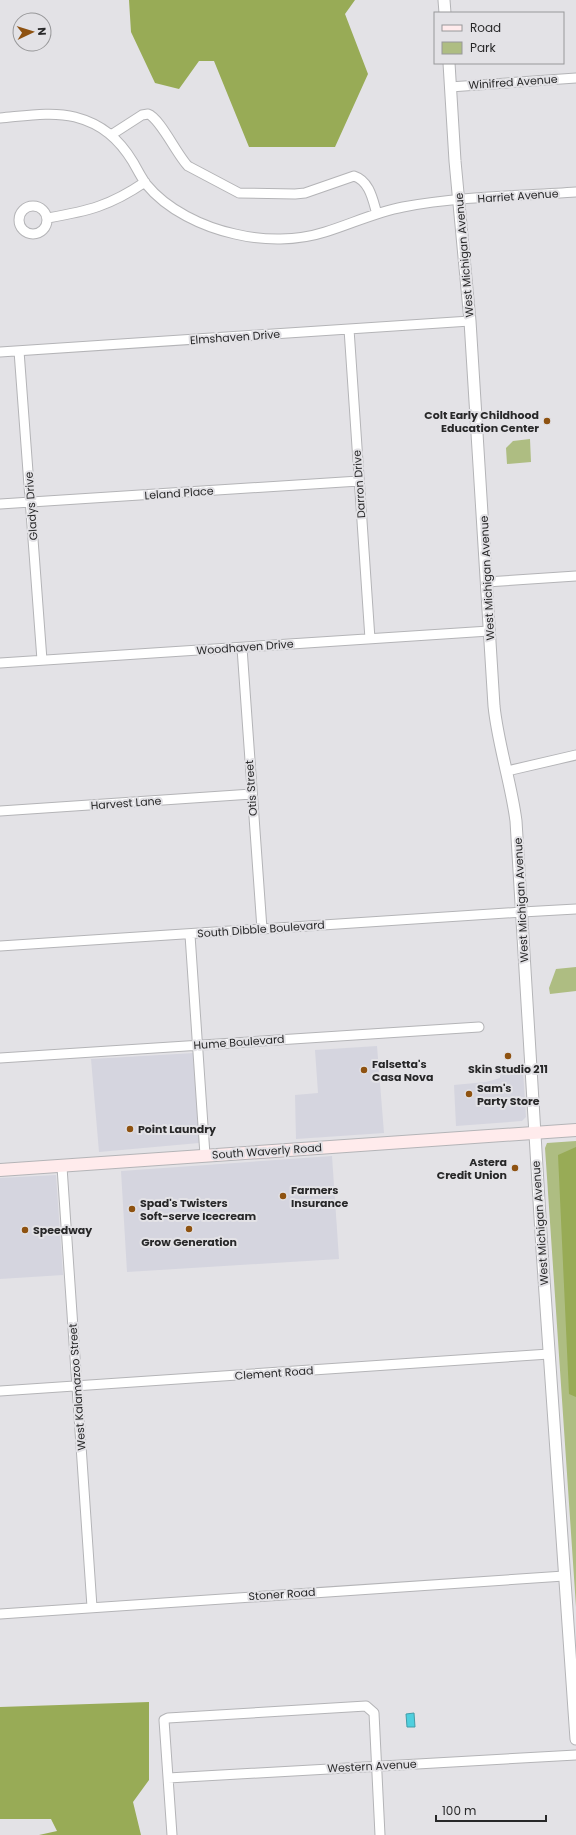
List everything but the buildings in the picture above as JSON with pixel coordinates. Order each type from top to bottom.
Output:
[{"type":"main road","name":"South Waverly Road","points":[[0,1170],[62,1167],[205,1155],[576,1130]]},
{"type":"street","points":[[444,0],[445,12]]},
{"type":"street","name":"West Michigan Avenue","points":[[449,64],[470,321],[496,722],[516,821],[549,1354],[576,1739]]},
{"type":"street","name":"Winifred Avenue","points":[[450,87],[576,78]]},
{"type":"street","name":"Harriet Avenue","points":[[0,118],[62,114],[83,119],[104,128],[122,145],[145,182],[157,196],[198,222],[235,234],[258,238],[276,239],[312,236],[377,214],[403,207],[460,200],[576,192]]},
{"type":"street","points":[[111,134],[142,115],[148,114],[156,120],[182,160],[188,166],[238,193],[305,193],[354,176],[363,180],[368,187],[377,214]]},
{"type":"street","points":[[48,218],[94,209],[121,198],[145,182]]},
{"type":"street","name":"Elmshaven Drive","points":[[0,352],[470,321]]},
{"type":"street","name":"Darron Drive","points":[[349,329],[370,639]]},
{"type":"street","name":"Gladys Drive","points":[[19,351],[42,660]]},
{"type":"street","name":"Leland Place","points":[[0,504],[359,481]]},
{"type":"street","points":[[486,582],[576,576]]},
{"type":"street","name":"Woodhaven Drive","points":[[0,663],[489,631]]},
{"type":"street","name":"Otis Street","points":[[242,648],[262,929]]},
{"type":"street","points":[[507,771],[576,755]]},
{"type":"street","name":"Harvest Lane","points":[[0,811],[252,794]]},
{"type":"street","name":"South Dibble Boulevard","points":[[0,946],[576,909]]},
{"type":"street","points":[[190,934],[205,1155]]},
{"type":"street","name":"Hume Boulevard","points":[[0,1058],[479,1026]]},
{"type":"street","name":"West Kalamazoo Street","points":[[62,1167],[92,1607]]},
{"type":"street","name":"Clement Road","points":[[0,1391],[549,1354]]},
{"type":"street","name":"Stoner Road","points":[[0,1614],[564,1576]]},
{"type":"street","points":[[172,1835],[164,1720],[168,1718],[366,1706],[374,1713],[380,1835]]},
{"type":"street","name":"Western Avenue","points":[[168,1778],[576,1755]]},
{"type":"shaded area","points":[[377,1046],[384,1133],[296,1139],[295,1095],[318,1093],[315,1050]]},
{"type":"shaded area","points":[[194,1053],[199,1143],[99,1152],[91,1059]]},
{"type":"shaded area","points":[[523,1070],[526,1117],[522,1121],[456,1126],[454,1085],[486,1082],[500,1078],[500,1072]]},
{"type":"shaded area","points":[[332,1156],[339,1259],[127,1272],[121,1171]]},
{"type":"shaded area","points":[[56,1175],[63,1275],[0,1279],[0,1178]]},
{"type":"green space","points":[[129,0],[355,0],[345,14],[368,74],[335,147],[249,147],[214,61],[199,61],[179,89],[155,83],[131,32]]},
{"type":"green space","points":[[530,439],[531,462],[507,464],[506,448],[513,441]]},
{"type":"green space","points":[[576,967],[576,991],[550,994],[549,988],[556,969]]},
{"type":"green space","points":[[576,1141],[576,1607],[545,1148],[547,1143]]},
{"type":"green space","points":[[576,1147],[576,1397],[569,1394],[558,1155]]},
{"type":"green space","points":[[149,1702],[149,1780],[133,1802],[141,1835],[39,1835],[57,1831],[51,1819],[0,1819],[0,1707]]},
{"type":"water","points":[[414,1713],[415,1727],[407,1727],[406,1714]]},
{"type":"place","name":"Colt Early Childhood Education Center","points":[[547,421]]},
{"type":"place","name":"Skin Studio 211","points":[[508,1056]]},
{"type":"place","name":"Falsetta's Casa Nova","points":[[364,1070]]},
{"type":"place","name":"Sam's Party Store","points":[[469,1094]]},
{"type":"place","name":"Point Laundry","points":[[130,1129]]},
{"type":"place","name":"Astera Credit Union","points":[[515,1168]]},
{"type":"place","name":"Farmers Insurance","points":[[283,1196]]},
{"type":"place","name":"Spad's Twisters Soft-serve Icecream","points":[[132,1209]]},
{"type":"place","name":"Grow Generation","points":[[189,1229]]},
{"type":"place","name":"Speedway","points":[[25,1230]]}]
